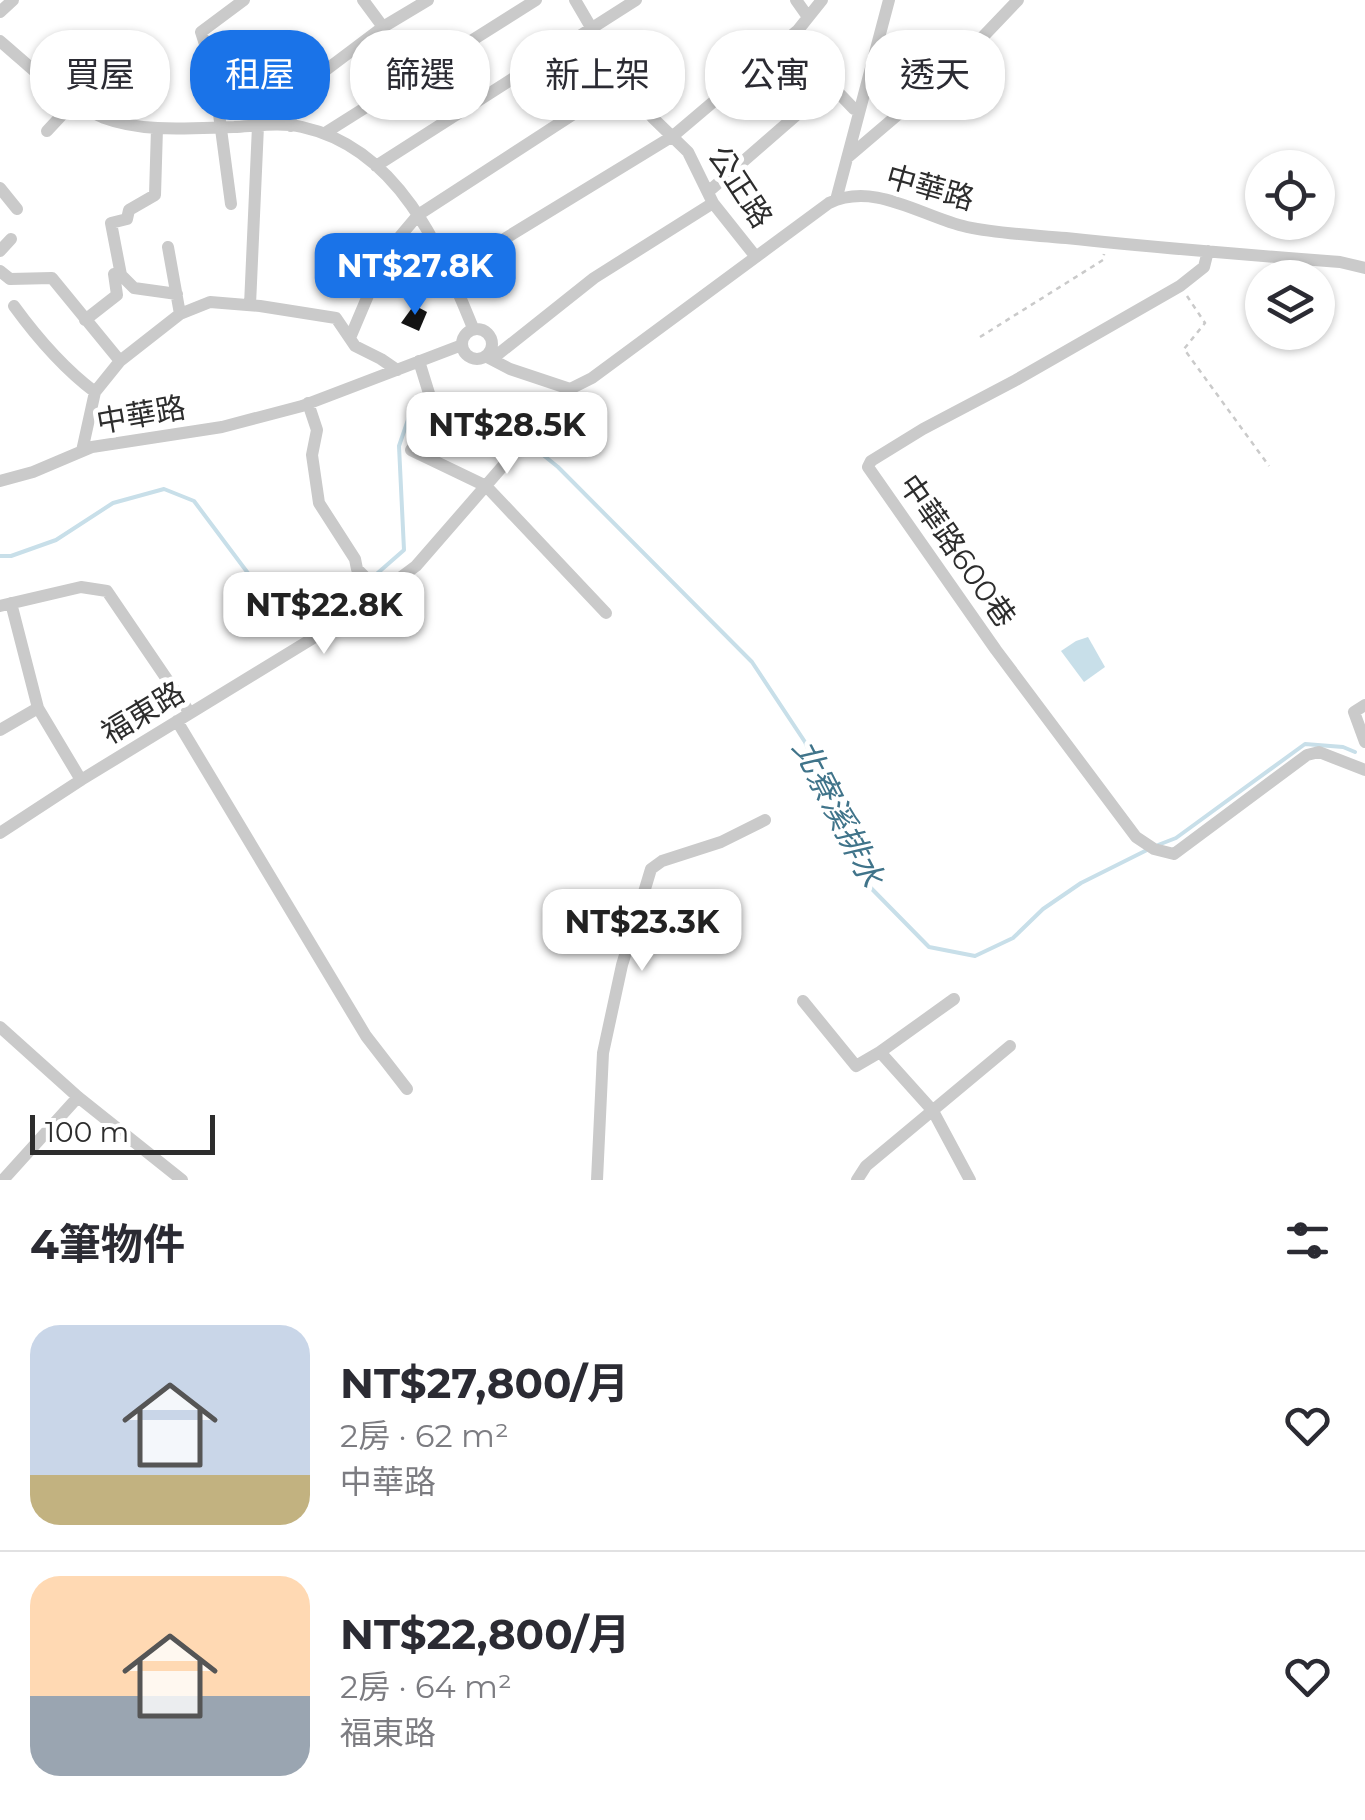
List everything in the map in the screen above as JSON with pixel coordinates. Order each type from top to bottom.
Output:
[{"type":"street","points":[[0,12],[13,0]]},
{"type":"street","points":[[230,204],[213,69],[201,32],[244,0]]},
{"type":"street","points":[[363,0],[384,27]]},
{"type":"street","points":[[291,126],[290,96],[428,0]]},
{"type":"street","points":[[325,133],[536,0]]},
{"type":"street","name":"公正路","points":[[574,0],[591,29]]},
{"type":"street","points":[[376,166],[636,0]]},
{"type":"street","points":[[796,0],[808,17]]},
{"type":"street","points":[[450,272],[673,136],[798,30],[822,0]]},
{"type":"street","points":[[490,358],[492,338],[485,330],[473,328],[464,334],[462,345],[474,359],[490,358],[510,369],[570,389],[592,378],[836,200],[889,0]]},
{"type":"street","points":[[847,158],[955,66],[1018,0]]},
{"type":"street","points":[[0,41],[30,66]]},
{"type":"street","points":[[490,358],[594,278],[710,197],[831,86],[854,109]]},
{"type":"street","points":[[47,131],[57,120]]},
{"type":"street","points":[[112,120],[157,128],[291,126],[325,133],[350,144],[401,190],[418,215],[450,272],[473,328]]},
{"type":"street","points":[[350,338],[386,253],[418,215],[564,120]]},
{"type":"street","name":"公正路","points":[[655,120],[688,152],[710,197],[756,257]]},
{"type":"street","points":[[250,305],[258,126]]},
{"type":"street","points":[[157,128],[155,195],[129,210],[127,219],[112,223],[121,275],[134,288],[177,294]]},
{"type":"street","points":[[0,188],[18,209]]},
{"type":"street","name":"中華路","points":[[836,200],[862,195],[896,202],[972,228],[1340,262],[1365,268]]},
{"type":"street","points":[[0,251],[12,239]]},
{"type":"street","points":[[168,247],[180,314]]},
{"type":"street","name":"中華路600巷","points":[[1208,251],[1204,267],[1180,286],[923,429],[871,461],[868,467],[996,650],[1136,838],[1150,847],[1174,854],[1307,755],[1318,752],[1363,764]]},
{"type":"street","points":[[0,270],[10,279],[52,278],[120,361]]},
{"type":"street","points":[[85,320],[117,295],[114,274]]},
{"type":"street","points":[[82,451],[96,392],[120,361],[180,314],[210,302],[336,318],[355,346],[396,370]]},
{"type":"street","points":[[14,306],[48,350],[96,392]]},
{"type":"street","name":"中華路","points":[[0,481],[92,447],[222,426],[308,403],[462,345]]},
{"type":"street","points":[[420,361],[436,416],[411,450],[486,486],[606,613]]},
{"type":"street","name":"福東路","points":[[0,833],[346,618],[374,585],[416,566],[570,389]]},
{"type":"street","points":[[308,403],[316,430],[312,455],[319,503],[357,568],[374,585]]},
{"type":"street","points":[[81,780],[38,708],[6,605],[80,587],[108,592],[366,1036],[407,1089]]},
{"type":"street","points":[[1365,705],[1354,712],[1365,742]]},
{"type":"street","points":[[0,730],[38,708]]},
{"type":"street","points":[[597,1180],[603,1053],[622,965],[651,869],[662,861],[721,842],[765,820]]},
{"type":"street","points":[[803,1001],[856,1066],[954,999]]},
{"type":"street","points":[[0,1028],[78,1098],[182,1180]]},
{"type":"street","points":[[857,1180],[866,1166],[1010,1046]]},
{"type":"street","points":[[880,1052],[934,1111],[970,1180]]},
{"type":"street","points":[[2,1180],[78,1098]]},
{"type":"path","points":[[980,338],[1103,260],[1107,243]]},
{"type":"path","points":[[1180,286],[1205,322],[1184,349],[1269,466]]},
{"type":"water","points":[[1088,637],[1105,667],[1084,682],[1061,651]]},
{"type":"building","points":[[414,305],[427,312],[419,331],[401,323]]},
{"type":"waterway","name":"北寮溪排水","points":[[372,578],[404,550],[399,446],[410,414],[428,406]]},
{"type":"waterway","name":"北寮溪排水","points":[[537,450],[752,662],[805,742],[868,885],[929,947],[975,956],[1013,938],[1043,909],[1081,883],[1149,849]]},
{"type":"waterway","name":"北寮溪排水","points":[[0,556],[11,556],[56,540],[113,503],[164,489],[194,501],[277,612],[341,605],[365,584]]},
{"type":"waterway","name":"北寮溪排水","points":[[1158,845],[1176,838],[1305,744],[1343,747],[1355,752]]}]
